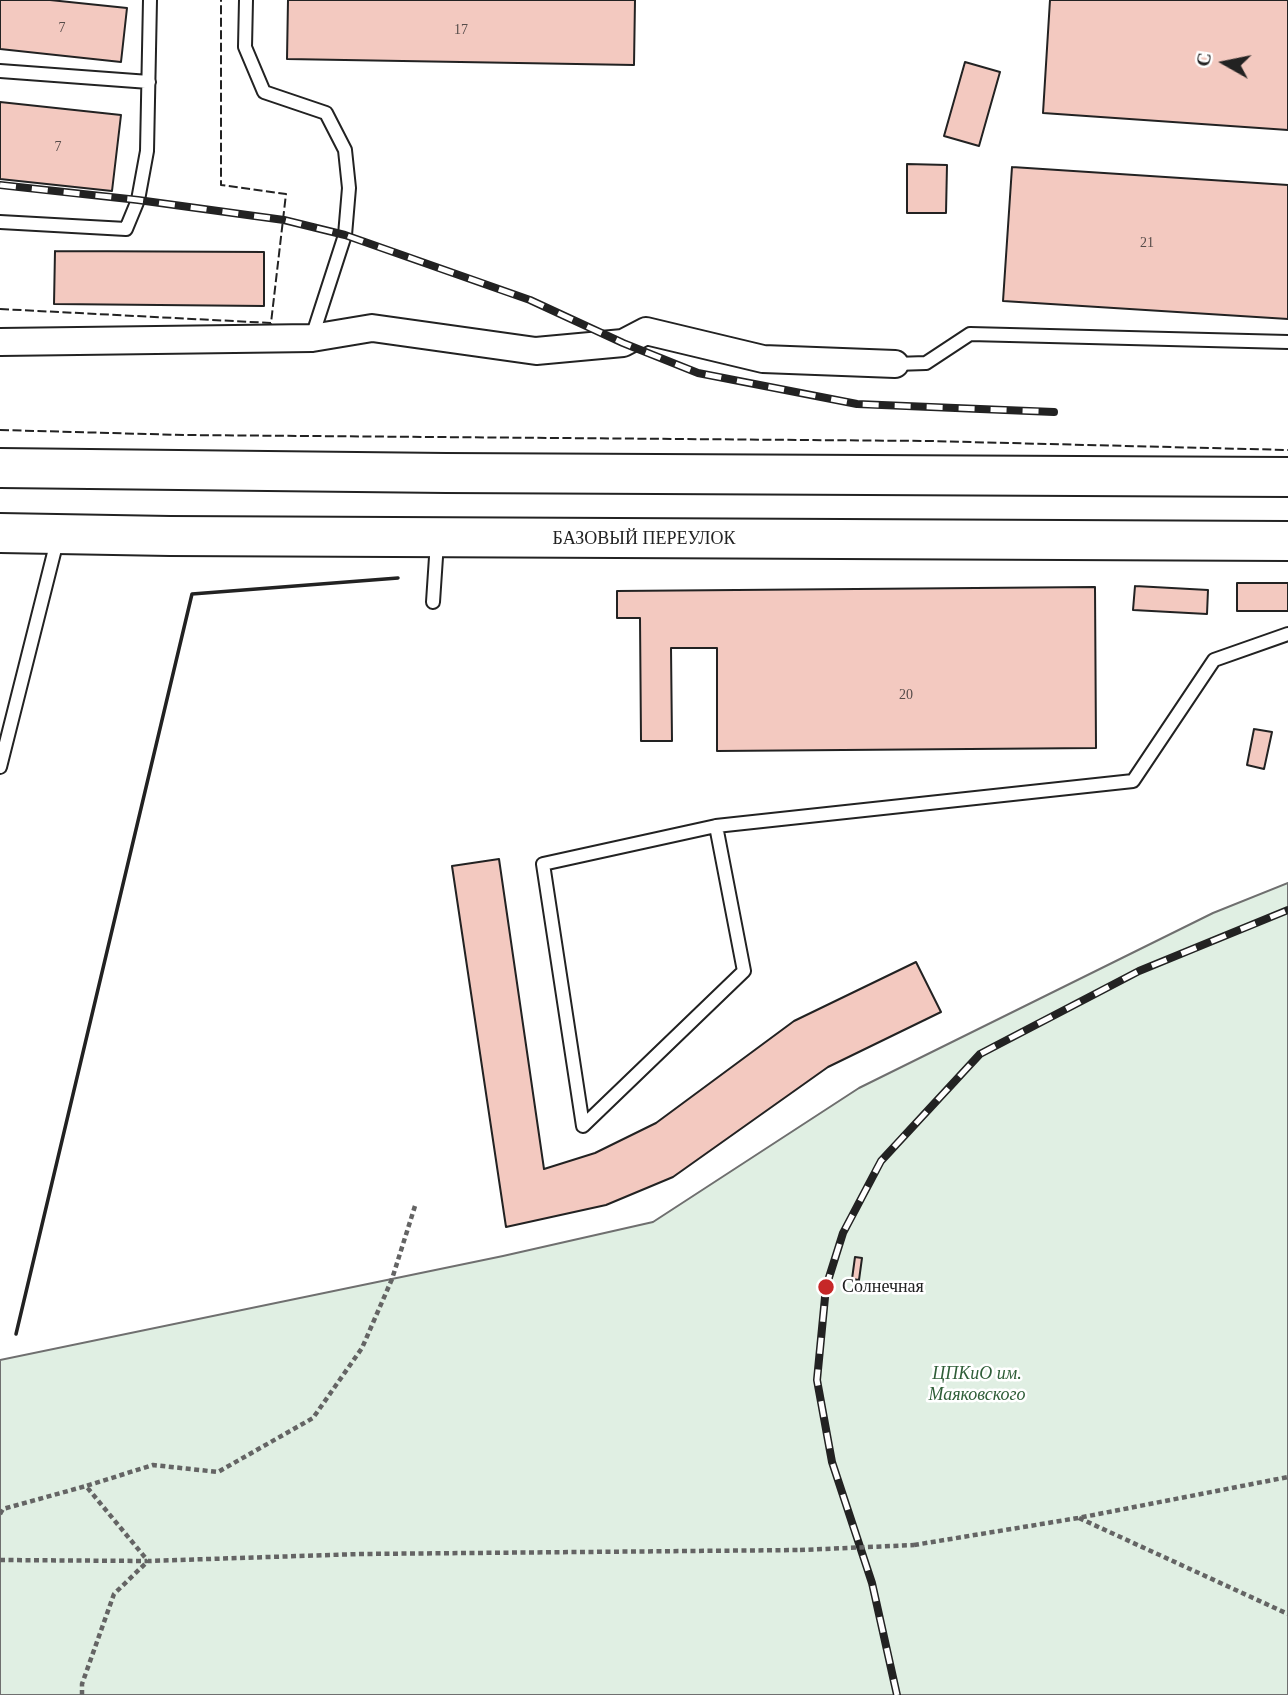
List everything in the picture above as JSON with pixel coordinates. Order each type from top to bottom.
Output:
[{"type":"main road","points":[[0,468],[528,474],[1288,477]]},
{"type":"main road","name":"БАЗОВЫЙ ПЕРЕУЛОК","points":[[0,533],[183,537],[1288,541]]},
{"type":"street","points":[[0,342],[312,338],[372,328],[536,351],[623,343],[646,331],[763,359],[895,364]]},
{"type":"lane","points":[[0,222],[126,229],[138,200],[147,151],[150,0]]},
{"type":"lane","points":[[246,0],[245,47],[264,92],[326,113],[345,150],[349,188],[345,235],[312,338]]},
{"type":"lane","points":[[0,71],[149,82]]},
{"type":"lane","points":[[895,364],[926,363],[970,334],[1288,342]]},
{"type":"lane","points":[[0,767],[59,533]]},
{"type":"lane","points":[[433,602],[437,538]]},
{"type":"lane","points":[[716,827],[744,971],[583,1126],[543,864],[716,827],[1133,782],[1214,660],[1288,634]]},
{"type":"path","points":[[0,1514],[3,1509],[153,1465],[218,1472],[313,1418],[362,1348],[392,1279],[415,1206]]},
{"type":"path","points":[[0,1560],[148,1561],[360,1554],[800,1550],[915,1545],[1079,1518],[1288,1477]]},
{"type":"path","points":[[86,1486],[148,1561]]},
{"type":"path","points":[[1079,1518],[1288,1614]]},
{"type":"path","points":[[82,1695],[82,1684],[114,1594],[148,1561]]},
{"type":"green space","name":"ЦПКиО им. Маяковского","points":[[1288,883],[1288,1695],[0,1695],[0,1360],[503,1256],[653,1222],[859,1088],[1213,913]]},
{"type":"building","points":[[0,0],[50,0],[127,8],[121,62],[0,49]]},
{"type":"building","points":[[288,0],[635,0],[634,65],[287,59]]},
{"type":"building","points":[[1050,0],[1288,0],[1288,130],[1043,113]]},
{"type":"building","points":[[965,62],[1000,72],[979,146],[944,136]]},
{"type":"building","points":[[0,102],[121,115],[112,191],[0,179]]},
{"type":"building","points":[[907,164],[947,165],[946,213],[907,213]]},
{"type":"building","points":[[1012,167],[1288,185],[1288,319],[1003,301]]},
{"type":"building","points":[[55,251],[264,252],[264,306],[54,304]]},
{"type":"building","points":[[1237,583],[1288,583],[1288,611],[1237,611]]},
{"type":"building","points":[[1135,586],[1208,590],[1207,614],[1133,610]]},
{"type":"building","points":[[1095,587],[1096,748],[717,751],[717,648],[671,648],[672,741],[641,741],[640,618],[617,618],[617,591]]},
{"type":"building","points":[[1254,729],[1272,732],[1264,769],[1247,765]]},
{"type":"building","points":[[499,859],[544,1169],[595,1153],[656,1123],[794,1021],[916,962],[941,1012],[828,1067],[673,1177],[606,1205],[506,1227],[452,866]]},
{"type":"building","points":[[855,1257],[862,1258],[859,1280],[852,1279]]},
{"type":"railway","points":[[0,185],[284,220],[345,235],[530,300],[623,343],[698,373],[857,404],[1054,412]]},
{"type":"railway","points":[[897,1695],[872,1583],[832,1462],[817,1380],[826,1287],[843,1233],[881,1161],[980,1054],[1139,971],[1288,910]]},
{"type":"fence","points":[[0,309],[271,323],[286,194],[221,185],[221,0]]},
{"type":"fence","points":[[0,430],[184,435],[929,441],[1288,450]]},
{"type":"wall","points":[[16,1334],[192,594],[398,578]]},
{"type":"place","name":"Солнечная","points":[[826,1287]]}]
